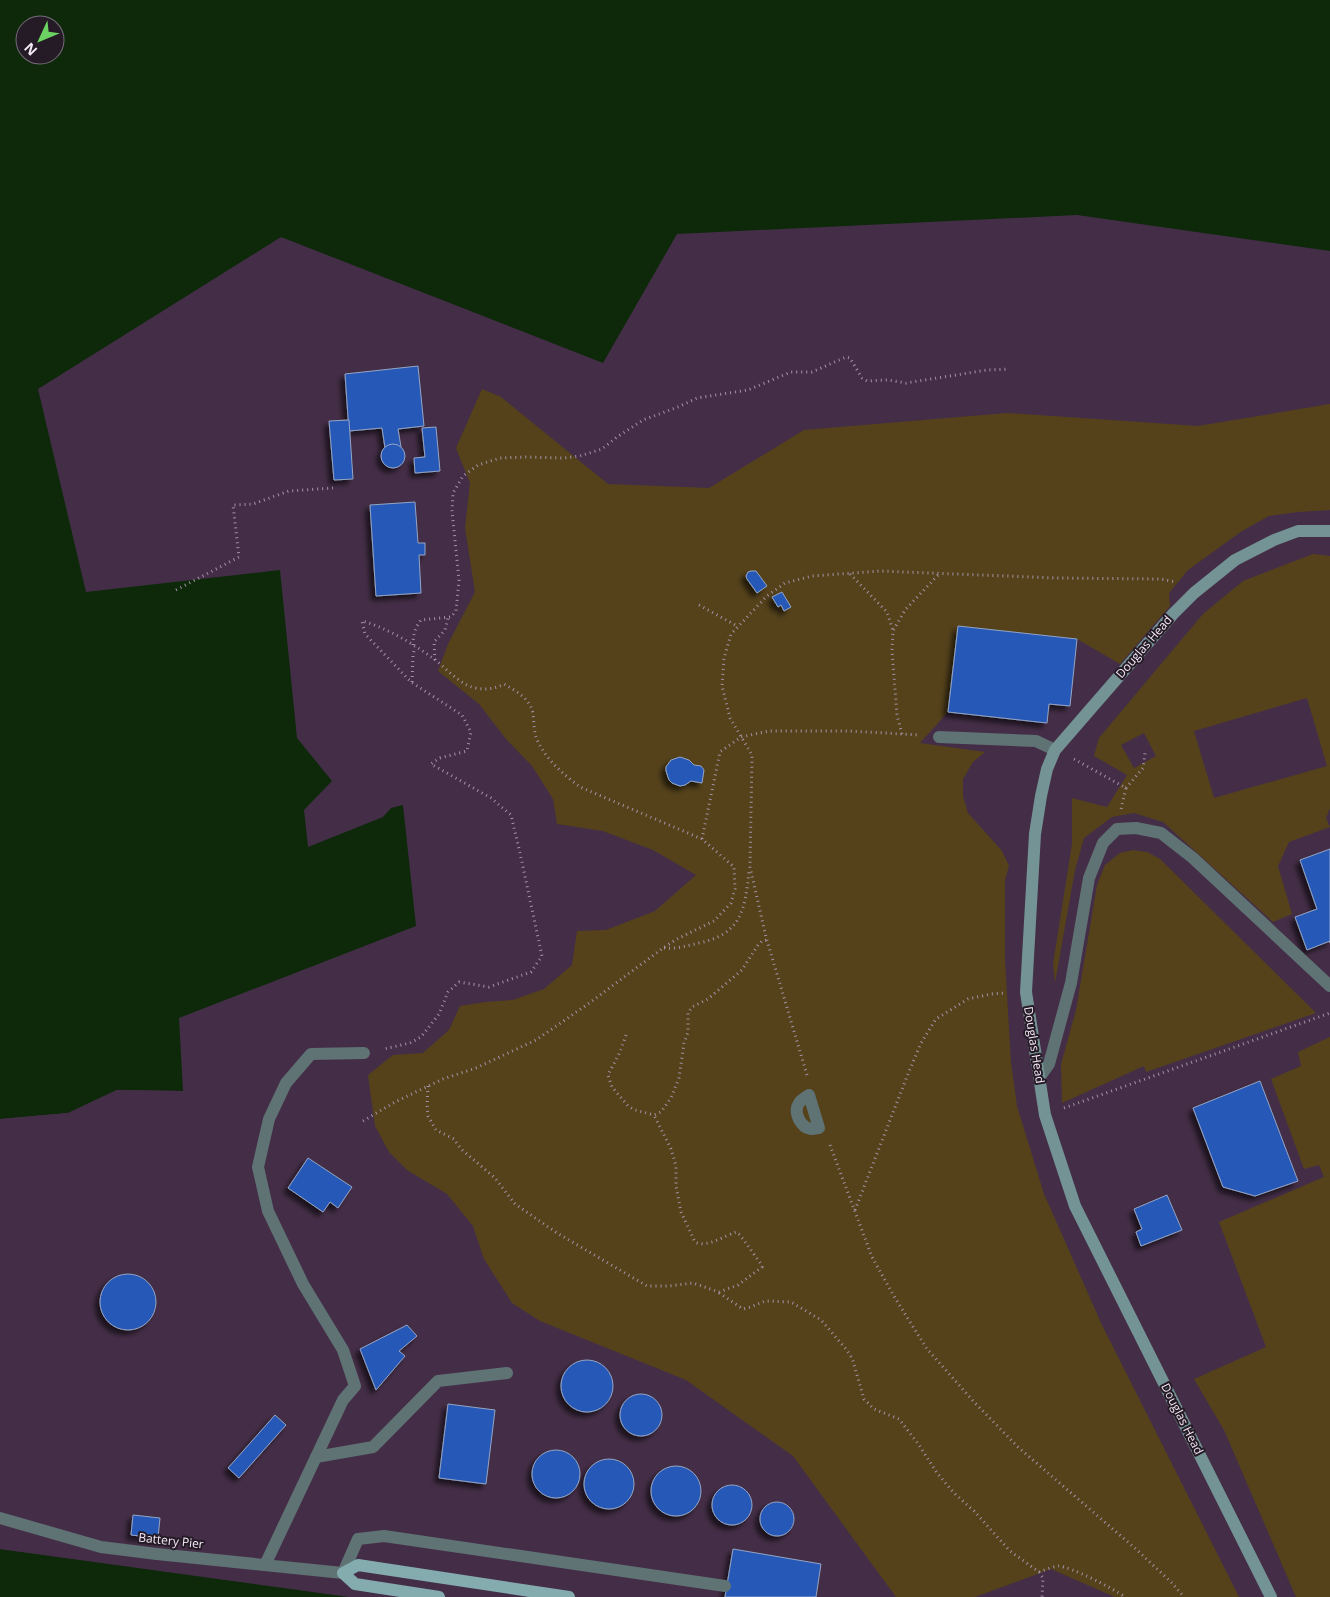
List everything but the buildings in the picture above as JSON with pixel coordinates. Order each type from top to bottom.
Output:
[{"type":"main road","name":"Douglas Head","points":[[1271,1597],[1074,1206],[1045,1115],[1026,992],[1035,834],[1047,769],[1055,750],[1173,614],[1194,593],[1235,560],[1274,540],[1298,532],[1330,531]]},
{"type":"main road","name":"Battery Pier","points":[[439,1597],[355,1584],[343,1573],[358,1565],[569,1597]]},
{"type":"street","points":[[939,737],[1036,741],[1055,750]]},
{"type":"street","points":[[1039,1078],[1049,1064],[1071,983],[1088,878],[1103,843],[1117,830],[1136,828],[1161,833],[1193,858],[1330,986]]},
{"type":"street","points":[[265,1565],[343,1400],[355,1386],[343,1350],[303,1284],[268,1211],[258,1167],[269,1119],[286,1083],[311,1054],[364,1053]]},
{"type":"street","points":[[316,1457],[373,1447],[438,1381],[507,1373]]},
{"type":"street","name":"Battery Pier","points":[[0,1518],[101,1547],[343,1573]]},
{"type":"street","points":[[343,1573],[358,1539],[384,1536],[725,1586]]},
{"type":"path","points":[[411,682],[413,635],[416,627],[421,620],[451,618],[456,611],[459,580],[452,511],[453,493],[464,476],[478,465],[500,458],[526,456],[564,458],[580,456],[602,449],[643,420],[697,398],[748,390],[791,372],[812,372],[846,357],[850,358],[862,378],[867,381],[888,380],[906,383],[987,370],[1009,369]]},
{"type":"path","points":[[176,590],[239,557],[233,505],[253,504],[289,491],[333,488]]},
{"type":"path","points":[[663,948],[675,948],[724,935],[736,924],[745,904],[750,867],[752,755],[730,718],[722,686],[724,658],[731,634],[767,596],[785,584],[812,576],[880,571],[1161,580],[1184,583],[1194,593]]},
{"type":"path","points":[[850,574],[888,612],[893,631],[892,652],[897,715],[902,734]]},
{"type":"path","points":[[893,631],[905,610],[940,574]]},
{"type":"path","points":[[699,605],[737,626]]},
{"type":"path","points":[[434,660],[434,642],[445,630],[448,618]]},
{"type":"path","points":[[363,1121],[395,1102],[442,1079],[476,1068],[536,1040],[663,948],[714,921],[731,903],[735,889],[734,867],[702,839],[580,787],[568,777],[546,755],[536,736],[532,711],[523,696],[504,684],[491,690],[473,687],[454,676],[414,646],[377,625],[362,621],[365,634],[411,682],[462,716],[471,732],[467,751],[440,758],[430,764],[491,798],[511,815],[542,956],[531,972],[490,987],[459,982],[448,992],[439,1014],[422,1037],[410,1043],[364,1053]]},
{"type":"path","points":[[702,839],[720,752],[741,737],[769,731],[849,731],[939,737]]},
{"type":"path","points":[[1117,830],[1126,788],[1143,768],[1144,753]]},
{"type":"path","points":[[1078,760],[1126,788]]},
{"type":"path","points":[[750,867],[767,940],[810,1082]]},
{"type":"path","points":[[626,1035],[620,1052],[608,1075],[612,1087],[628,1106],[654,1115],[661,1112],[675,1090],[688,1032],[688,1013],[692,1007],[708,999],[742,970],[758,945],[762,941],[767,940]]},
{"type":"path","points":[[854,1211],[921,1043],[936,1019],[968,999],[991,994],[1010,993]]},
{"type":"path","points":[[1045,1115],[1330,1013]]},
{"type":"path","points":[[428,1086],[428,1116],[436,1130],[454,1139],[461,1149],[495,1178],[516,1204],[527,1214],[557,1233],[647,1286],[693,1283],[719,1292],[742,1308],[765,1301],[791,1302],[821,1320],[852,1358],[864,1399],[869,1405],[899,1420],[919,1445],[937,1473],[954,1493],[986,1523],[1002,1544],[1039,1572],[1043,1578],[1042,1597]]},
{"type":"path","points":[[654,1115],[671,1149],[676,1166],[676,1186],[681,1212],[695,1242],[704,1244],[736,1232],[761,1264],[762,1267],[738,1285],[719,1292]]},
{"type":"path","points":[[828,1138],[872,1257],[927,1349],[975,1403],[1018,1446],[1137,1550],[1184,1597]]},
{"type":"path","points":[[1039,1572],[1058,1566],[1117,1591],[1125,1597]]},
{"type":"shaded area","points":[[0,0],[1330,0],[1330,251],[1077,215],[677,234],[603,363],[281,237],[38,389],[86,592],[280,570],[297,738],[332,781],[304,810],[308,847],[383,817],[391,808],[403,805],[416,926],[179,1018],[183,1091],[117,1090],[68,1113],[0,1119]]},
{"type":"shaded area","points":[[482,389],[501,397],[608,484],[709,488],[804,430],[1007,413],[1198,426],[1330,404],[1330,510],[1269,516],[1242,531],[1188,570],[1169,593],[1170,606],[1120,664],[1077,639],[958,626],[948,712],[920,743],[985,752],[973,762],[963,779],[963,796],[968,813],[1002,851],[1009,866],[1005,880],[1005,960],[1011,1063],[1017,1106],[1044,1194],[1102,1325],[1239,1597],[1115,1597],[1051,1569],[975,1597],[896,1597],[793,1456],[686,1380],[540,1321],[512,1303],[484,1259],[473,1226],[447,1194],[407,1170],[389,1152],[375,1126],[368,1075],[393,1055],[423,1053],[449,1030],[460,1006],[513,1000],[544,989],[572,965],[577,931],[606,930],[655,911],[696,875],[653,850],[603,831],[557,824],[553,799],[532,766],[506,739],[479,704],[438,671],[448,644],[475,592],[465,528],[470,483],[456,448]]},
{"type":"shaded area","points":[[1313,554],[1330,556],[1330,808],[1326,818],[1330,827],[1289,842],[1278,866],[1292,914],[1273,922],[1163,822],[1134,813],[1112,817],[1084,838],[1075,870],[1055,983],[1053,964],[1072,844],[1072,798],[1107,807],[1127,775],[1094,756],[1099,738],[1203,614],[1243,581]],"holes":[[[1307,698],[1327,766],[1214,798],[1194,731]],[[1144,733],[1156,756],[1134,768],[1121,745]]]},
{"type":"shaded area","points":[[1133,850],[1147,852],[1160,859],[1316,1013],[1146,1072],[1144,1066],[1062,1103],[1061,1064],[1076,1010],[1097,885],[1105,865],[1120,853]]},
{"type":"shaded area","points":[[1330,1037],[1330,1597],[1296,1597],[1224,1430],[1194,1379],[1266,1347],[1219,1222],[1324,1177],[1319,1165],[1304,1169],[1271,1079],[1301,1066],[1298,1052]]},
{"type":"shaded area","points":[[0,1549],[349,1597],[0,1597]]},
{"type":"pier","points":[[117,1090],[183,1091],[185,1093],[117,1092],[69,1115],[0,1121],[0,1119],[68,1113]]},
{"type":"pier","points":[[0,1546],[156,1568],[156,1570],[0,1549]]}]
